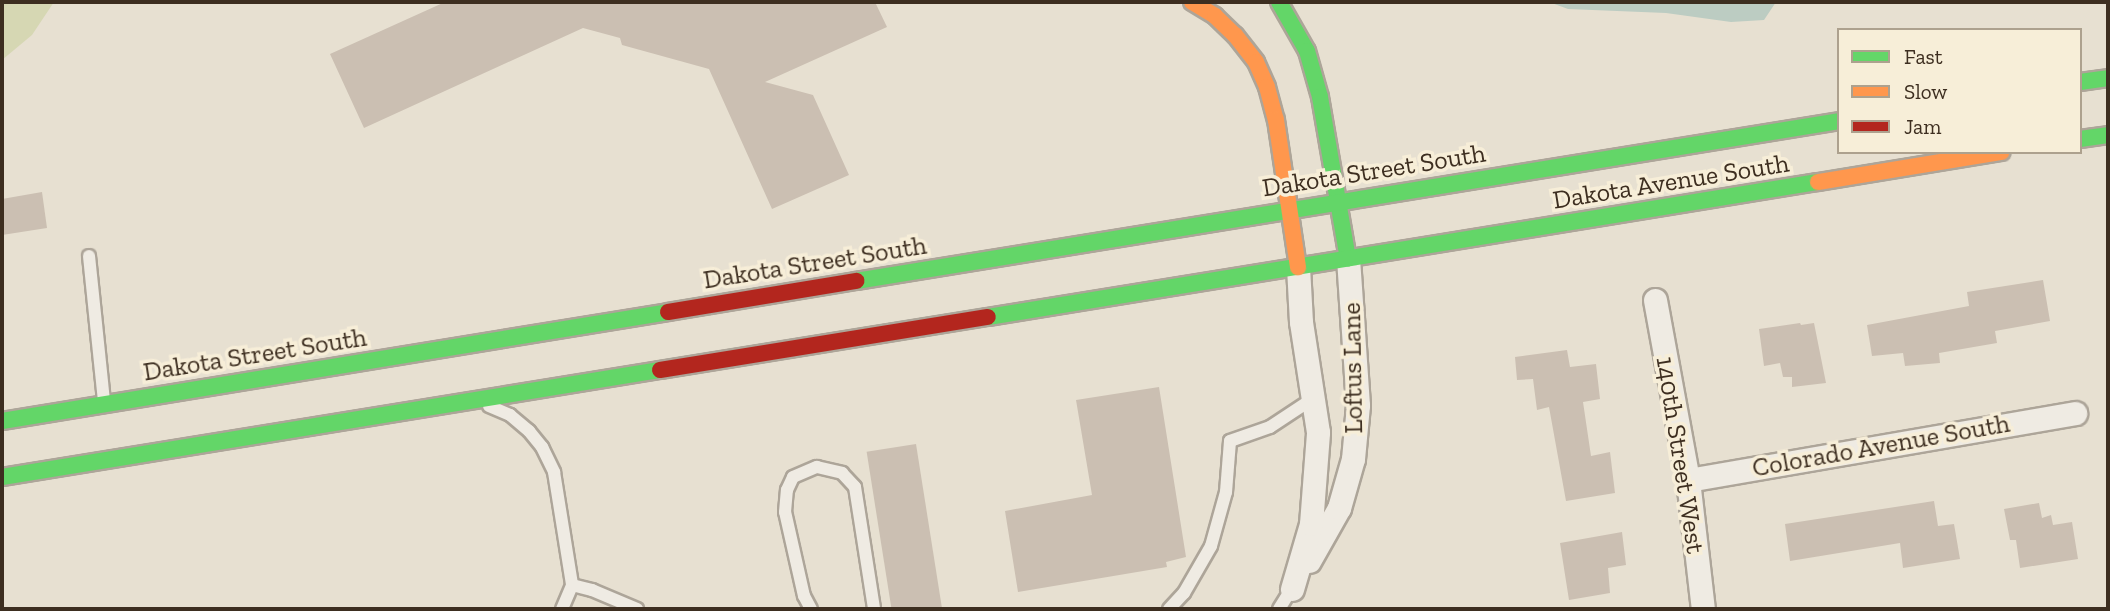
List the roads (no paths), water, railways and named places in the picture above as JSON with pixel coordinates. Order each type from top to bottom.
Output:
[{"type":"main road","points":[[1192,2],[1215,16],[1256,62],[1276,120],[1298,267]]},
{"type":"main road","points":[[2,477],[1348,259],[1320,97],[1307,51],[1279,2]]},
{"type":"main road","points":[[2082,82],[2108,78]]},
{"type":"main road","name":"Dakota Avenue South","points":[[1635,153],[1837,121]]},
{"type":"main road","points":[[2082,139],[2108,135]]},
{"type":"main road","name":"Dakota Street South","points":[[2,421],[1635,153]]},
{"type":"main road","name":"Dakota Avenue South","points":[[1348,259],[1990,154]]},
{"type":"street","name":"Loftus Lane","points":[[1307,564],[1339,508],[1353,459],[1358,405],[1348,259]]},
{"type":"street","name":"Loftus Lane","points":[[1292,589],[1311,524],[1318,432],[1301,322],[1298,267]]},
{"type":"street","name":"140th Street West","points":[[1655,300],[1688,480],[1703,609]]},
{"type":"street","name":"Colorado Avenue South","points":[[1688,480],[2075,413]]},
{"type":"lane","points":[[89,256],[105,404]]},
{"type":"lane","points":[[1169,609],[1184,593],[1211,546],[1226,492],[1230,441],[1270,427],[1314,398]]},
{"type":"lane","points":[[476,400],[510,415],[542,447],[554,472],[572,585],[562,609]]},
{"type":"lane","points":[[811,609],[804,596],[785,512],[787,490],[793,477],[817,467],[842,473],[855,487],[874,609]]},
{"type":"lane","name":"Loftus Lane","points":[[1279,609],[1307,564]]},
{"type":"lane","points":[[572,585],[637,609]]}]
